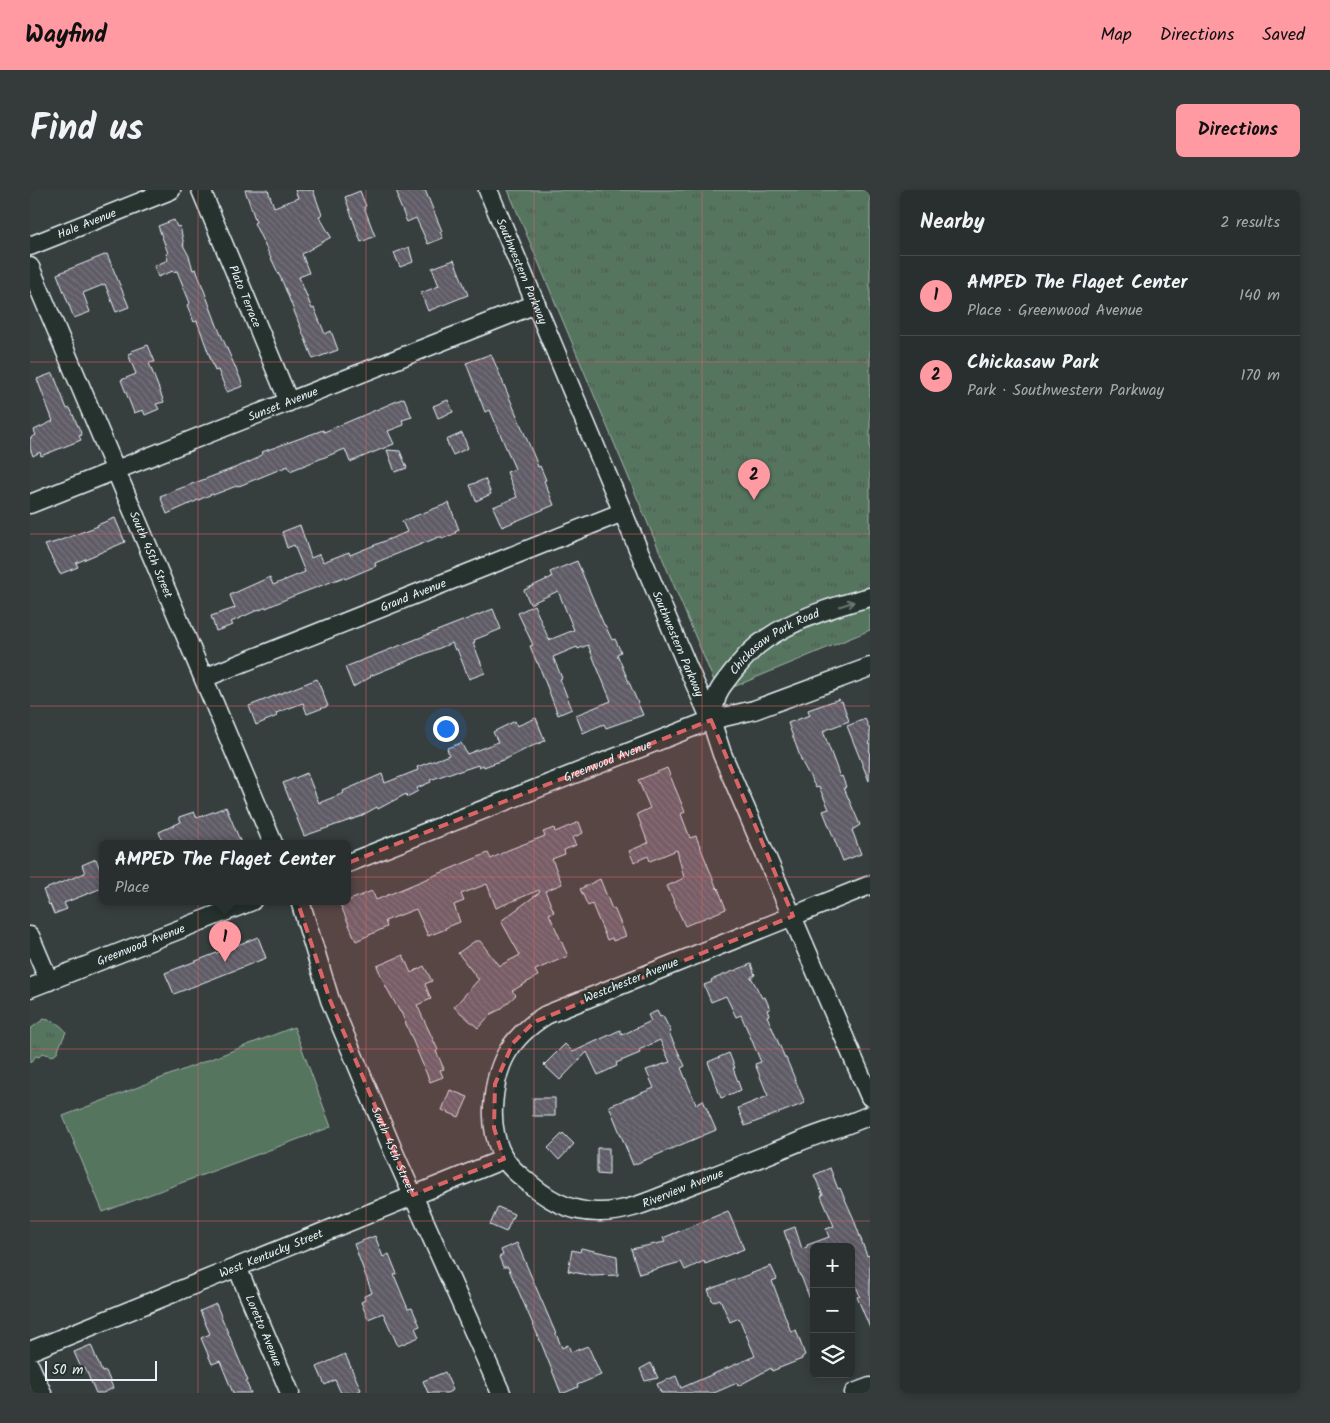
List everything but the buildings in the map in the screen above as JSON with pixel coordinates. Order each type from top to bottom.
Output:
[{"type":"street","name":"Hale Avenue","points":[[30,246],[171,190]]},
{"type":"street","name":"Plato Terrace","points":[[201,190],[290,402]]},
{"type":"street","name":"Southwestern Parkway","points":[[488,190],[711,720],[722,754],[870,1097]]},
{"type":"street","name":"South 45th Street","points":[[30,267],[272,840]]},
{"type":"street","name":"Sunset Avenue","points":[[30,504],[536,304]]},
{"type":"street","name":"Grand Avenue","points":[[204,678],[623,512]]},
{"type":"street","name":"Chickasaw Park Road","points":[[711,720],[718,693],[728,678],[752,650],[766,638],[804,618],[851,602],[870,598]]},
{"type":"street","name":"Greenwood Avenue","points":[[351,862],[711,720],[754,710],[870,667]]},
{"type":"street","name":"Westchester Avenue","points":[[504,1159],[494,1128],[495,1084],[502,1062],[513,1043],[522,1032],[546,1014],[870,885]]},
{"type":"street","name":"Greenwood Avenue","points":[[30,988],[242,905]]},
{"type":"street","name":"South 45th Street","points":[[301,905],[330,1000],[413,1196],[501,1393]]},
{"type":"street","points":[[30,936],[49,981]]},
{"type":"street","name":"Riverview Avenue","points":[[504,1159],[538,1192],[552,1200],[566,1207],[581,1211],[610,1212],[650,1201],[870,1115]]},
{"type":"street","name":"West Kentucky Street","points":[[34,1349],[504,1159]]},
{"type":"street","name":"Loretto Avenue","points":[[237,1267],[290,1393]]},
{"type":"street","points":[[30,1366],[42,1393]]},
{"type":"street","points":[[854,1393],[870,1387]]},
{"type":"highlighted area","points":[[711,720],[793,916],[534,1022],[513,1043],[495,1084],[494,1128],[504,1159],[413,1195],[330,1000],[292,885]]},
{"type":"green space","points":[[508,190],[870,190],[870,630],[719,693]]},
{"type":"green space","points":[[44,1019],[57,1023],[66,1032],[56,1054],[53,1056],[42,1053],[39,1057],[36,1056],[30,1063],[30,1029]]},
{"type":"green space","points":[[294,1027],[331,1127],[103,1212],[63,1116]]},
{"type":"place","name":"Chickasaw Park","points":[[754,500]]},
{"type":"place","name":"AMPED The Flaget Center","points":[[225,962]]}]
